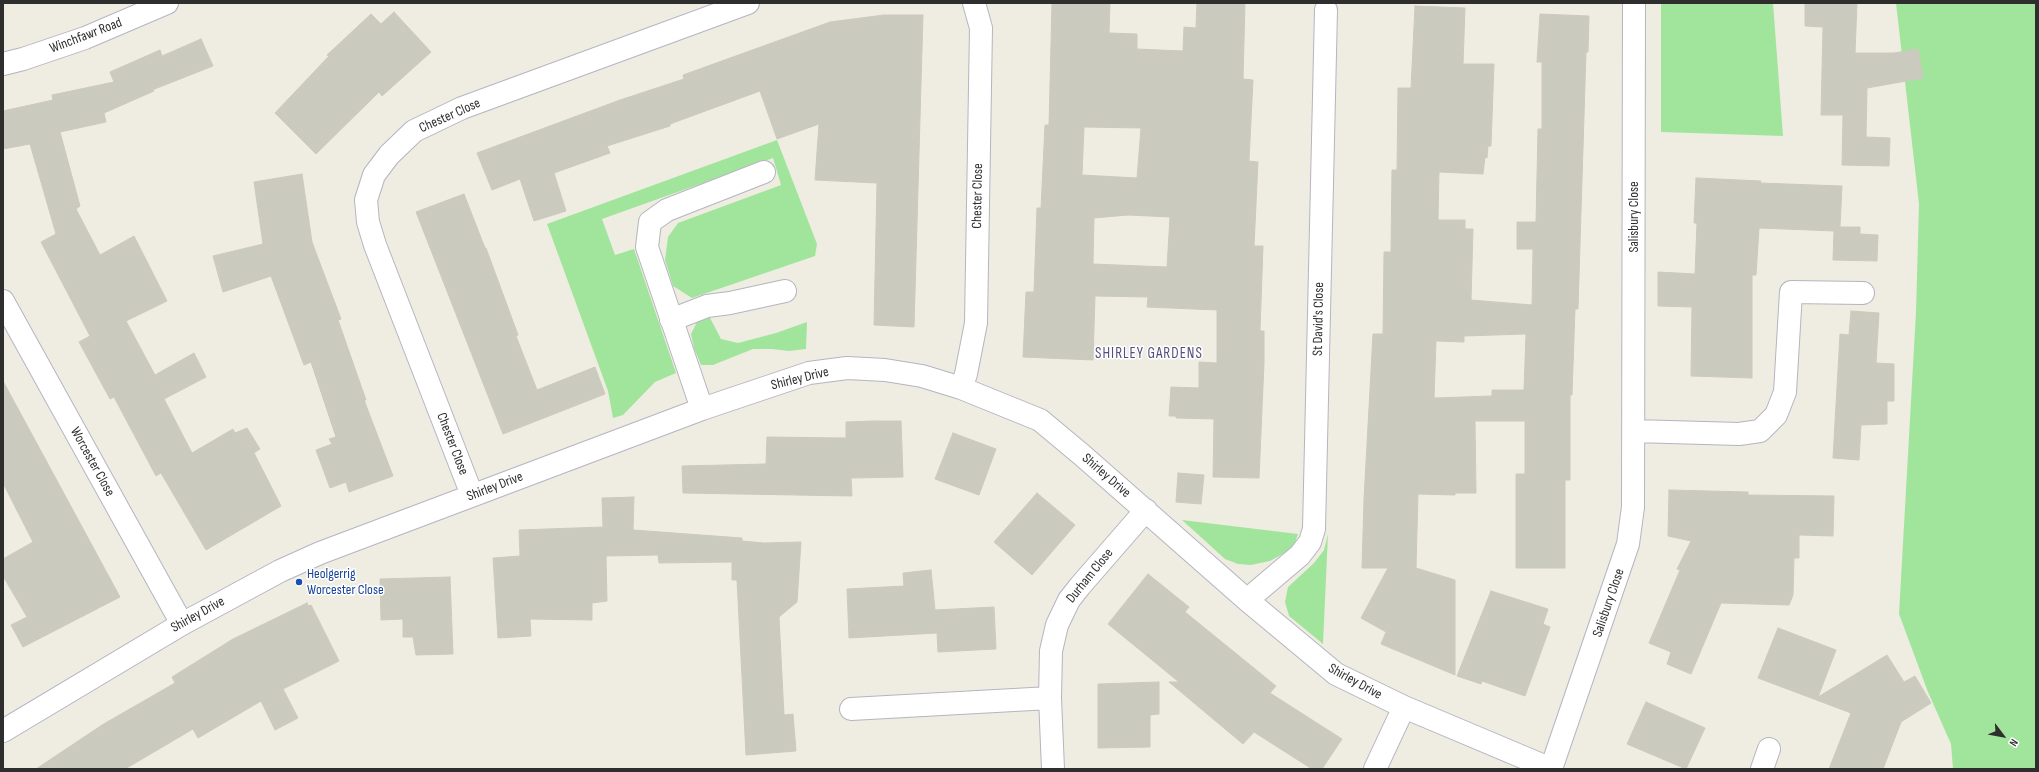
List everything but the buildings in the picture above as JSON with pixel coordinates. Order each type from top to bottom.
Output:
[{"type":"street","name":"Winchfawr Road","points":[[3,64],[23,59],[85,38],[167,3]]},
{"type":"street","name":"Chester Close","points":[[472,495],[378,252],[368,222],[366,200],[374,175],[389,154],[414,132],[462,108],[748,3]]},
{"type":"street","name":"Chester Close","points":[[961,388],[966,374],[976,324],[981,28],[974,3]]},
{"type":"street","name":"Salisbury Close","points":[[1551,769],[1628,544],[1633,507],[1634,3]]},
{"type":"street","name":"St David's Close","points":[[1247,600],[1300,555],[1310,542],[1314,529],[1326,10]]},
{"type":"street","points":[[702,409],[647,248],[650,222],[667,210],[764,172]]},
{"type":"street","points":[[671,320],[707,306],[730,303],[785,291]]},
{"type":"street","points":[[1634,431],[1739,434],[1760,431],[1776,415],[1785,392],[1791,292],[1863,293]]},
{"type":"street","name":"Worcester Close","points":[[3,301],[182,624]]},
{"type":"street","name":"Shirley Drive","points":[[3,731],[182,624],[280,571],[320,553],[702,409],[809,373],[847,368],[885,370],[922,376],[961,388],[1040,420],[1146,510],[1247,600],[1336,674],[1404,707],[1551,769]]},
{"type":"street","name":"Durham Close","points":[[1053,769],[1050,651],[1057,626],[1069,600],[1146,510]]},
{"type":"street","points":[[850,709],[1050,698]]},
{"type":"street","points":[[1374,769],[1404,707]]},
{"type":"street","points":[[1762,769],[1769,749]]},
{"type":"green space","points":[[1661,3],[1773,3],[1783,136],[1661,132]]},
{"type":"green space","points":[[1896,3],[2036,3],[2036,769],[1953,769],[1951,744],[1928,692],[1899,614],[1916,312],[1919,204]]},
{"type":"green space","points":[[777,140],[817,244],[815,256],[692,298],[673,286],[665,260],[668,237],[678,223],[781,185],[773,158],[602,219],[615,255],[634,249],[676,373],[655,382],[623,415],[613,418],[608,391],[547,224]]},
{"type":"green space","points":[[708,314],[721,339],[738,343],[776,333],[807,322],[806,349],[789,351],[753,349],[713,365],[701,365],[694,348],[691,334],[698,320]]},
{"type":"green space","points":[[1182,520],[1298,534],[1295,543],[1288,551],[1270,561],[1251,565],[1238,564],[1225,559]]},
{"type":"green space","points":[[1328,534],[1323,644],[1289,616],[1285,602],[1288,587],[1314,563],[1324,550]]},
{"type":"place","name":"Heolgerrig Worcester Close","points":[[299,582]]},
{"type":"district","name":"SHIRLEY GARDENS","points":[[1149,354]]}]
